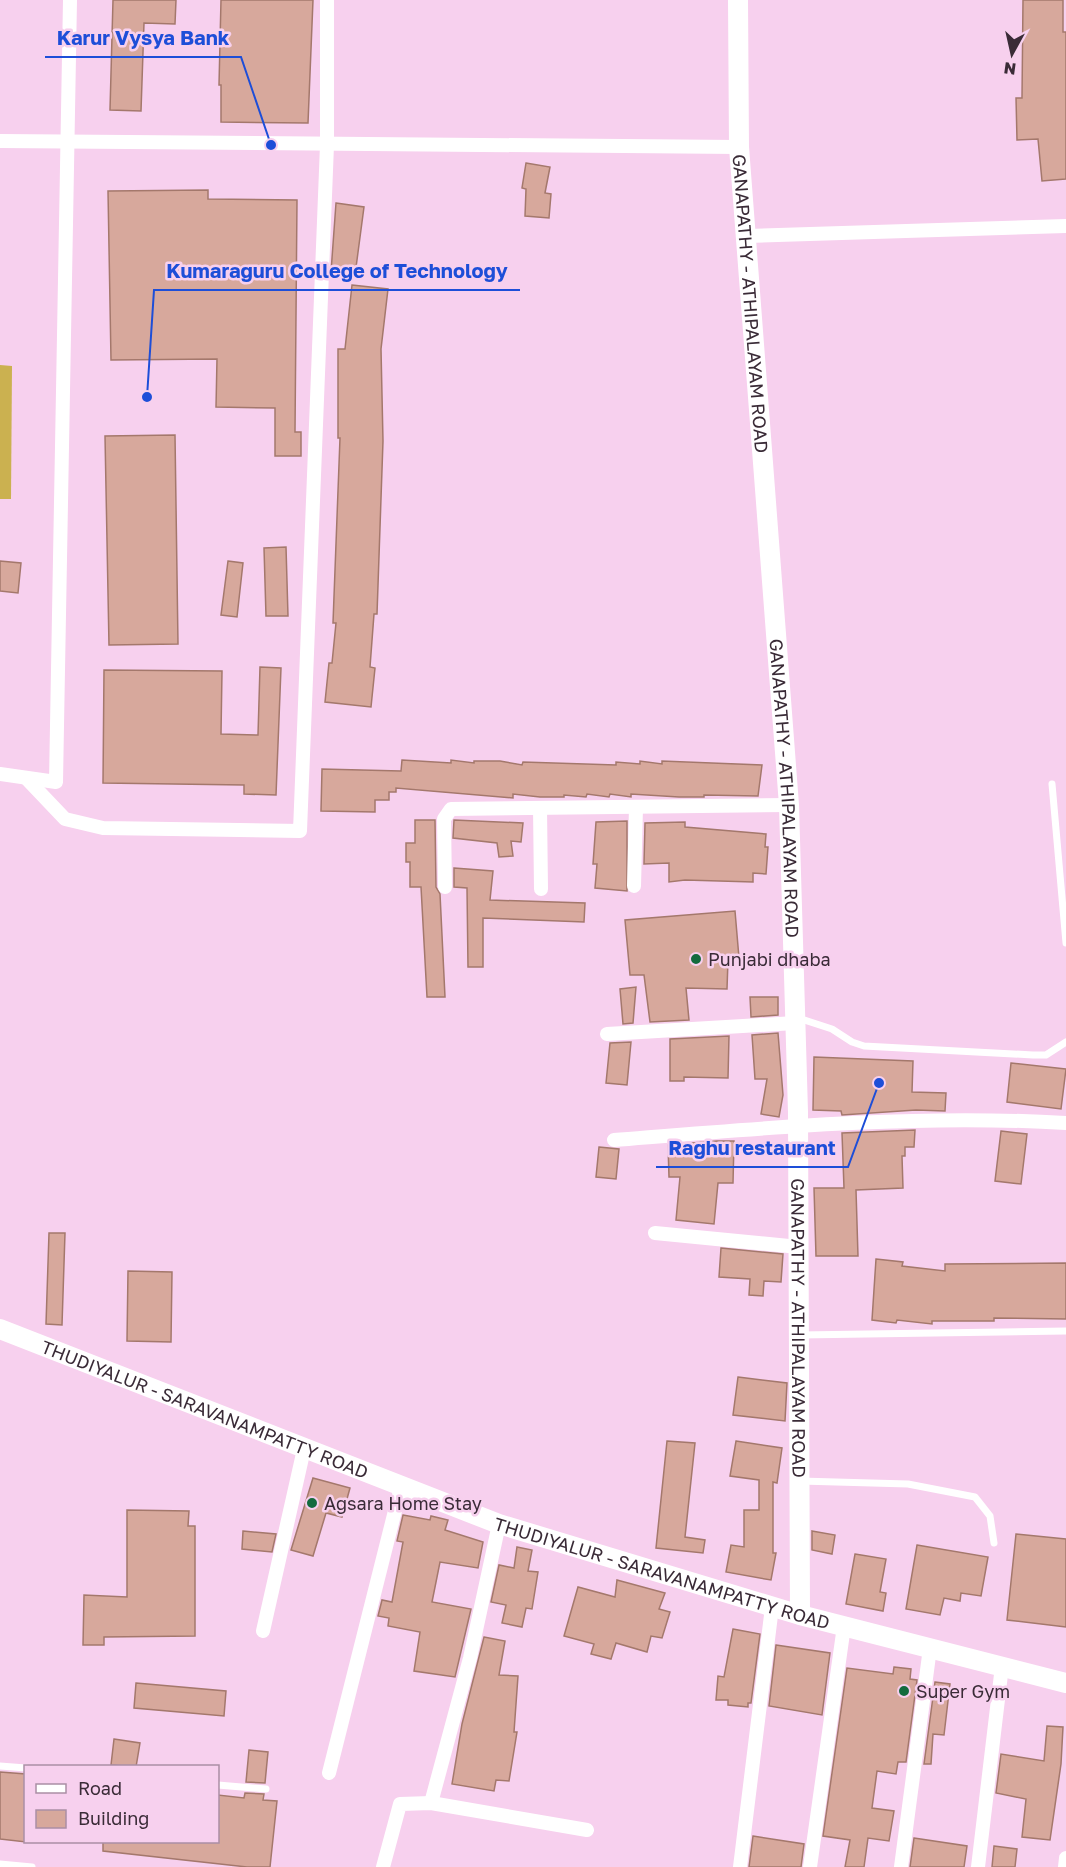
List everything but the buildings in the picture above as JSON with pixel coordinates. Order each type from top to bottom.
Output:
[{"type":"main road","name":"GANAPATHY - ATHIPALAYAM ROAD","points":[[738,0],[739,147],[789,805],[798,1126],[800,1615]]},
{"type":"main road","name":"THUDIYALUR - SARAVANAMPATTY ROAD","points":[[0,1329],[499,1524],[800,1615],[1066,1683]]},
{"type":"street","points":[[49,802],[56,782],[70,0]]},
{"type":"street","points":[[26,778],[65,819],[103,828],[300,831],[327,145],[327,0]]},
{"type":"street","points":[[0,141],[739,147]]},
{"type":"street","points":[[747,236],[1066,225]]},
{"type":"street","points":[[0,774],[56,782]]},
{"type":"street","points":[[445,887],[444,819],[451,809],[465,807],[789,805]]},
{"type":"street","points":[[634,886],[636,807]]},
{"type":"street","points":[[540,808],[541,889]]},
{"type":"street","points":[[607,1034],[795,1020]]},
{"type":"street","points":[[614,1140],[798,1126],[992,1119],[1066,1123]]},
{"type":"street","points":[[655,1233],[799,1246]]},
{"type":"street","points":[[263,1631],[304,1449]]},
{"type":"street","points":[[328,1773],[401,1487]]},
{"type":"street","points":[[431,1803],[470,1658],[499,1524]]},
{"type":"street","points":[[740,1867],[772,1607]]},
{"type":"street","points":[[810,1867],[844,1626]]},
{"type":"street","points":[[901,1867],[930,1648]]},
{"type":"street","points":[[978,1867],[1002,1666]]},
{"type":"street","points":[[382,1867],[400,1804],[431,1803],[587,1830]]},
{"type":"street","points":[[1065,1867],[1066,1858]]},
{"type":"lane","points":[[1052,784],[1066,943]]},
{"type":"lane","points":[[795,1020],[832,1029],[852,1042],[864,1046],[1046,1055],[1066,1042]]},
{"type":"lane","points":[[800,1335],[1066,1331]]},
{"type":"lane","points":[[800,1481],[908,1485],[975,1497],[990,1516],[994,1543]]},
{"type":"lane","points":[[0,1766],[24,1768]]},
{"type":"lane","points":[[219,1785],[266,1789]]},
{"type":"lane","points":[[0,1864],[32,1867]]},
{"type":"shaded area","points":[[0,365],[12,366],[11,499],[0,499]]},
{"type":"place","name":"Karur Vysya Bank","points":[[271,145]]},
{"type":"place","name":"Kumaraguru College of Technology","points":[[147,397]]},
{"type":"place","name":"Punjabi dhaba","points":[[696,959]]},
{"type":"place","name":"Raghu restaurant","points":[[879,1083]]},
{"type":"place","name":"Agsara Home Stay","points":[[312,1503]]},
{"type":"place","name":"Super Gym","points":[[904,1691]]}]
